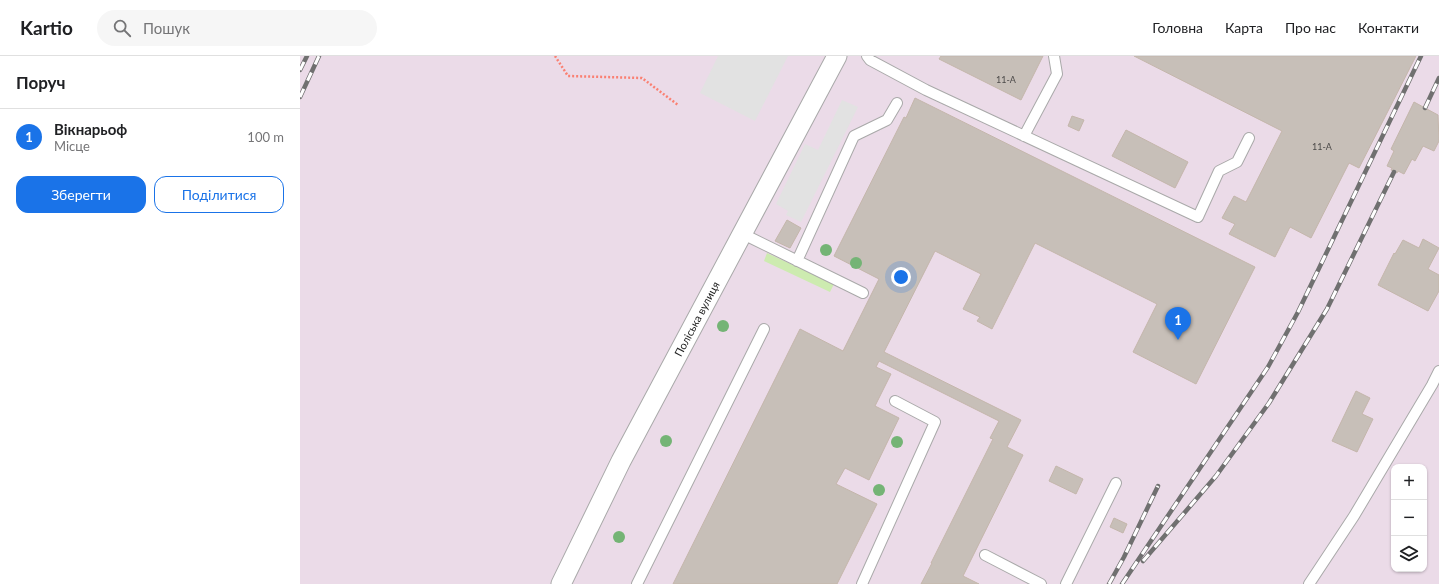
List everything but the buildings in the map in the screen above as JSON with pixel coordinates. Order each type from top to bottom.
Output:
[{"type":"street","name":"Поліська вулиця","points":[[565,582],[621,462],[837,56]]},
{"type":"lane","points":[[867,56],[870,60],[926,90],[1198,217],[1219,171],[1237,162],[1249,138]]},
{"type":"lane","points":[[1024,136],[1057,74],[1054,56]]},
{"type":"lane","points":[[797,260],[854,136],[887,120],[896,103]]},
{"type":"lane","points":[[743,234],[863,293]]},
{"type":"lane","points":[[637,584],[764,329]]},
{"type":"lane","points":[[1309,584],[1354,516],[1439,371]]},
{"type":"lane","points":[[862,584],[935,422],[895,400]]},
{"type":"lane","points":[[1066,584],[1116,483]]},
{"type":"lane","points":[[985,555],[1042,584]]},
{"type":"path","points":[[555,56],[568,76],[642,78],[678,106]]},
{"type":"shaded area","points":[[300,56],[1439,56],[1439,584],[300,584]]},
{"type":"shaded area","points":[[718,56],[788,56],[755,121],[700,93]]},
{"type":"shaded area","points":[[842,100],[858,107],[801,222],[786,215],[788,211],[776,204],[805,144],[818,150]]},
{"type":"green space","points":[[767,253],[834,284],[830,292],[764,261]]},
{"type":"railway","points":[[300,70],[307,56]]},
{"type":"railway","points":[[300,97],[319,56]]},
{"type":"railway","points":[[1122,584],[1268,367],[1298,312],[1421,56]]},
{"type":"railway","points":[[1425,108],[1439,78]]},
{"type":"railway","points":[[1143,561],[1216,476],[1269,403],[1327,309],[1394,172]]},
{"type":"railway","points":[[1109,584],[1124,557],[1158,486]]},
{"type":"place","name":"Вікнарьоф","points":[[1178,340]]}]
